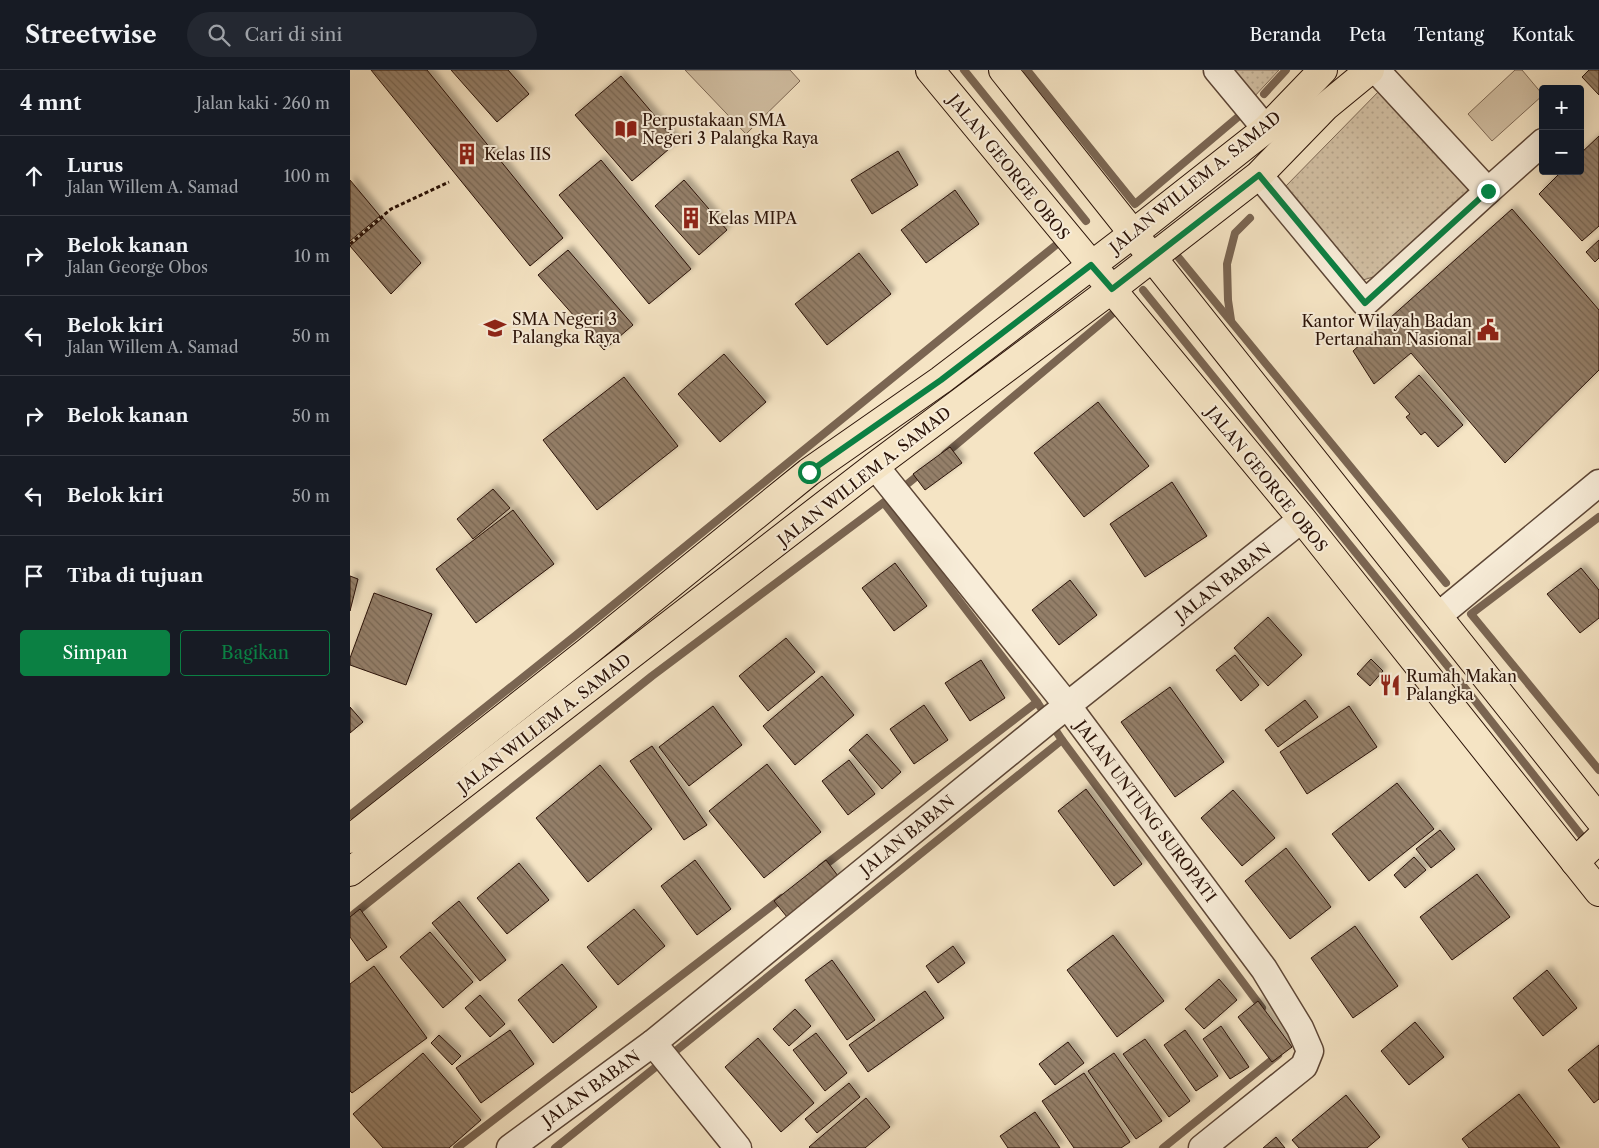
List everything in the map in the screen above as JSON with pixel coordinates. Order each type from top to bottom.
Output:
[{"type":"main road","name":"JALAN GEORGE OBOS","points":[[930,70],[1302,519],[1599,892]]},
{"type":"main road","points":[[1003,70],[1599,819]]},
{"type":"main road","name":"JALAN WILLEM A. SAMAD","points":[[350,839],[809,472],[941,380],[1134,233],[1266,129],[1323,70]]},
{"type":"main road","name":"JALAN WILLEM A. SAMAD","points":[[350,872],[579,697],[875,466],[1112,289],[1259,175],[1325,107],[1370,70]]},
{"type":"main road","points":[[1575,862],[1599,838]]},
{"type":"street","points":[[1217,70],[1266,129]]},
{"type":"street","points":[[1376,70],[1488,191]]},
{"type":"street","points":[[1259,175],[1365,303],[1539,146]]},
{"type":"street","name":"JALAN UNTUNG SUROPATI","points":[[875,466],[1067,706],[1264,969],[1300,1028],[1310,1051],[1304,1066],[1202,1148]]},
{"type":"street","points":[[1438,616],[1599,483]]},
{"type":"street","name":"JALAN BABAN","points":[[510,1148],[652,1043],[1067,706],[1302,519]]},
{"type":"street","points":[[561,672],[579,697]]},
{"type":"street","points":[[652,1043],[738,1148]]},
{"type":"path","points":[[350,244],[391,209],[449,182]]},
{"type":"shaded area","points":[[685,70],[790,70],[800,81],[746,134]]},
{"type":"shaded area","points":[[1230,70],[1279,70],[1253,98]]},
{"type":"shaded area","points":[[1515,70],[1522,70],[1539,90],[1539,99],[1492,141],[1468,114]]},
{"type":"shaded area","points":[[1382,88],[1468,188],[1466,196],[1373,277],[1363,280],[1283,189]]},
{"type":"building","name":"Kelas IIS","points":[[371,70],[427,70],[563,238],[530,266]]},
{"type":"building","points":[[451,70],[508,70],[529,94],[497,122]]},
{"type":"building","points":[[1589,70],[1599,70],[1599,95],[1582,77]]},
{"type":"building","name":"Perpustakaan SMA Negeri 3 Palangka Raya","points":[[621,76],[677,142],[632,181],[575,115]]},
{"type":"building","points":[[1599,136],[1599,226],[1582,241],[1539,194],[1558,175],[1584,175],[1584,150]]},
{"type":"building","points":[[898,151],[918,185],[872,214],[851,180]]},
{"type":"building","name":"Kelas IIS","points":[[601,160],[691,269],[649,304],[559,195]]},
{"type":"building","points":[[350,180],[380,216],[350,241]]},
{"type":"building","name":"Kelas MIPA","points":[[684,180],[727,230],[699,255],[655,206]]},
{"type":"building","points":[[955,190],[979,224],[926,263],[901,230]]},
{"type":"building","name":"Kantor Wilayah Badan Pertanahan Nasional","points":[[1512,209],[1599,310],[1599,370],[1505,463],[1411,353],[1374,384],[1353,351]]},
{"type":"building","points":[[383,218],[421,263],[391,294],[350,246]]},
{"type":"building","points":[[1599,240],[1599,258],[1595,262],[1586,252]]},
{"type":"building","points":[[568,250],[633,325],[604,350],[538,275]]},
{"type":"building","points":[[859,253],[891,294],[827,345],[795,304]]},
{"type":"building","points":[[724,354],[766,402],[720,442],[678,394]]},
{"type":"building","points":[[1419,375],[1463,425],[1438,447],[1425,432],[1421,435],[1406,417],[1410,414],[1395,397]]},
{"type":"building","points":[[624,377],[678,446],[597,510],[543,440]]},
{"type":"building","points":[[1098,402],[1149,466],[1084,517],[1034,453]]},
{"type":"building","points":[[950,447],[962,463],[925,490],[913,474]]},
{"type":"building","points":[[1172,482],[1207,536],[1145,577],[1110,524]]},
{"type":"building","points":[[493,489],[510,508],[473,539],[457,519]]},
{"type":"building","points":[[513,510],[554,564],[476,623],[436,569]]},
{"type":"building","points":[[895,563],[927,606],[894,631],[862,588]]},
{"type":"building","points":[[1581,568],[1599,590],[1599,618],[1580,633],[1547,594]]},
{"type":"building","points":[[350,576],[358,579],[350,611]]},
{"type":"building","points":[[1070,580],[1097,615],[1059,645],[1032,610]]},
{"type":"building","points":[[374,593],[432,614],[406,685],[350,665],[350,658]]},
{"type":"building","points":[[1268,617],[1302,655],[1268,686],[1234,648]]},
{"type":"building","points":[[786,638],[815,672],[768,711],[739,676]]},
{"type":"building","points":[[1235,655],[1259,685],[1241,701],[1216,670]]},
{"type":"building","points":[[1371,659],[1383,671],[1370,686],[1357,674]]},
{"type":"building","points":[[981,660],[1005,698],[970,721],[945,683]]},
{"type":"building","points":[[822,676],[854,715],[795,765],[763,726]]},
{"type":"building","points":[[1170,687],[1224,762],[1175,797],[1121,722]]},
{"type":"building","points":[[1305,700],[1318,717],[1278,747],[1265,730]]},
{"type":"building","points":[[924,705],[948,740],[914,764],[890,729]]},
{"type":"building","points":[[713,706],[742,745],[689,786],[659,747]]},
{"type":"building","points":[[1349,706],[1377,747],[1307,794],[1280,752]]},
{"type":"building","points":[[350,707],[363,722],[350,733]]},
{"type":"building","points":[[867,734],[901,772],[882,789],[849,750]]},
{"type":"building","points":[[652,746],[707,825],[684,840],[630,761]]},
{"type":"building","points":[[849,760],[875,794],[848,815],[822,781]]},
{"type":"building","points":[[767,764],[821,832],[764,878],[709,811]]},
{"type":"building","points":[[600,765],[652,829],[588,882],[536,818]]},
{"type":"building","points":[[1397,783],[1434,829],[1369,881],[1332,834]]},
{"type":"building","points":[[1086,789],[1142,864],[1114,886],[1058,811]]},
{"type":"building","points":[[1233,790],[1275,838],[1242,866],[1201,818]]},
{"type":"building","points":[[1440,830],[1455,849],[1431,868],[1416,849]]},
{"type":"building","points":[[1286,848],[1331,907],[1290,939],[1245,881]]},
{"type":"building","points":[[1414,857],[1426,870],[1405,888],[1394,875]]},
{"type":"building","points":[[695,860],[731,909],[697,935],[661,886]]},
{"type":"building","points":[[826,860],[838,876],[787,917],[774,901]]},
{"type":"building","points":[[519,863],[549,900],[507,934],[477,898]]},
{"type":"building","points":[[1477,874],[1510,917],[1452,960],[1420,917]]},
{"type":"building","points":[[459,901],[506,960],[480,981],[432,923]]},
{"type":"building","points":[[360,909],[387,947],[367,961],[350,937],[350,917]]},
{"type":"building","points":[[634,909],[665,946],[618,985],[587,947]]},
{"type":"building","points":[[1355,926],[1398,986],[1353,1018],[1311,958]]},
{"type":"building","points":[[430,932],[473,982],[443,1008],[400,957]]},
{"type":"building","points":[[1113,935],[1164,1001],[1117,1037],[1067,970]]},
{"type":"building","points":[[953,946],[965,963],[938,983],[926,966]]},
{"type":"building","points":[[832,960],[875,1020],[847,1040],[805,980]]},
{"type":"building","points":[[562,964],[597,1007],[553,1043],[518,1000]]},
{"type":"building","points":[[374,966],[427,1038],[352,1093],[350,1091],[350,984]]},
{"type":"building","points":[[1547,970],[1577,1008],[1543,1036],[1513,998]]},
{"type":"building","points":[[1219,979],[1237,1000],[1204,1029],[1185,1009]]},
{"type":"building","points":[[925,991],[944,1018],[868,1072],[849,1045]]},
{"type":"building","points":[[480,995],[505,1024],[490,1037],[465,1008]]},
{"type":"building","points":[[1258,1001],[1292,1047],[1272,1062],[1238,1017]]},
{"type":"building","points":[[795,1009],[811,1026],[789,1046],[773,1029]]},
{"type":"building","points":[[1415,1022],[1444,1057],[1409,1085],[1381,1051]]},
{"type":"building","points":[[1221,1026],[1249,1067],[1230,1079],[1203,1039]]},
{"type":"building","points":[[510,1030],[534,1064],[481,1103],[456,1068]]},
{"type":"building","points":[[1185,1030],[1218,1076],[1196,1091],[1164,1045]]},
{"type":"building","points":[[816,1033],[847,1073],[825,1091],[793,1050]]},
{"type":"building","points":[[439,1035],[461,1056],[452,1065],[431,1043]]},
{"type":"building","points":[[758,1038],[814,1103],[781,1132],[725,1067]]},
{"type":"building","points":[[1145,1039],[1190,1101],[1169,1117],[1123,1054]]},
{"type":"building","points":[[1068,1042],[1084,1063],[1055,1085],[1039,1064]]},
{"type":"building","points":[[1599,1045],[1599,1099],[1594,1103],[1568,1070]]},
{"type":"building","points":[[423,1053],[481,1120],[449,1148],[383,1148],[353,1114]]},
{"type":"building","points":[[1114,1053],[1162,1121],[1136,1139],[1088,1071]]},
{"type":"building","points":[[1084,1073],[1130,1142],[1121,1148],[1074,1148],[1042,1101]]},
{"type":"building","points":[[849,1083],[860,1097],[817,1133],[805,1119]]},
{"type":"building","points":[[1519,1094],[1560,1148],[1469,1148],[1462,1139]]},
{"type":"building","points":[[1346,1095],[1380,1137],[1367,1148],[1299,1148],[1292,1140]]},
{"type":"building","points":[[866,1098],[890,1127],[865,1148],[809,1147]]},
{"type":"building","points":[[1035,1112],[1060,1148],[1008,1148],[1000,1136]]},
{"type":"building","points":[[1276,1137],[1285,1148],[1263,1148]]},
{"type":"waterway","points":[[964,70],[1086,221]]},
{"type":"waterway","points":[[1027,70],[1135,204],[1238,117]]},
{"type":"waterway","points":[[1264,94],[1286,70]]},
{"type":"waterway","points":[[1231,320],[1228,300],[1227,264],[1235,233],[1250,218]]},
{"type":"waterway","points":[[350,815],[575,636],[1056,245]]},
{"type":"waterway","points":[[1174,252],[1446,583]]},
{"type":"waterway","points":[[1143,290],[1450,669],[1588,844]]},
{"type":"waterway","points":[[945,454],[1112,314]]},
{"type":"waterway","points":[[900,490],[922,472]]},
{"type":"waterway","points":[[350,917],[652,676],[887,500]]},
{"type":"waterway","points":[[821,868],[1037,702],[884,503]]},
{"type":"waterway","points":[[1599,517],[1471,614],[1599,770]]},
{"type":"waterway","points":[[1037,702],[1062,740]]},
{"type":"waterway","points":[[555,1148],[1062,740],[1262,1008]]},
{"type":"waterway","points":[[457,1148],[782,898]]},
{"type":"waterway","points":[[1163,1148],[1278,1055]]},
{"type":"place","name":"Perpustakaan SMA Negeri 3 Palangka Raya","points":[[626,129]]},
{"type":"place","name":"Kelas IIS","points":[[467,154]]},
{"type":"place","name":"Kelas MIPA","points":[[691,218]]},
{"type":"place","name":"SMA Negeri 3 Palangka Raya","points":[[495,328]]},
{"type":"place","name":"Kantor Wilayah Badan Pertanahan Nasional","points":[[1488,330]]},
{"type":"place","name":"Rumah Makan Palangka","points":[[1390,685]]},
{"type":"route","points":[[809,472],[941,380],[1091,265],[1112,289],[1259,175],[1365,303],[1488,191]]}]
